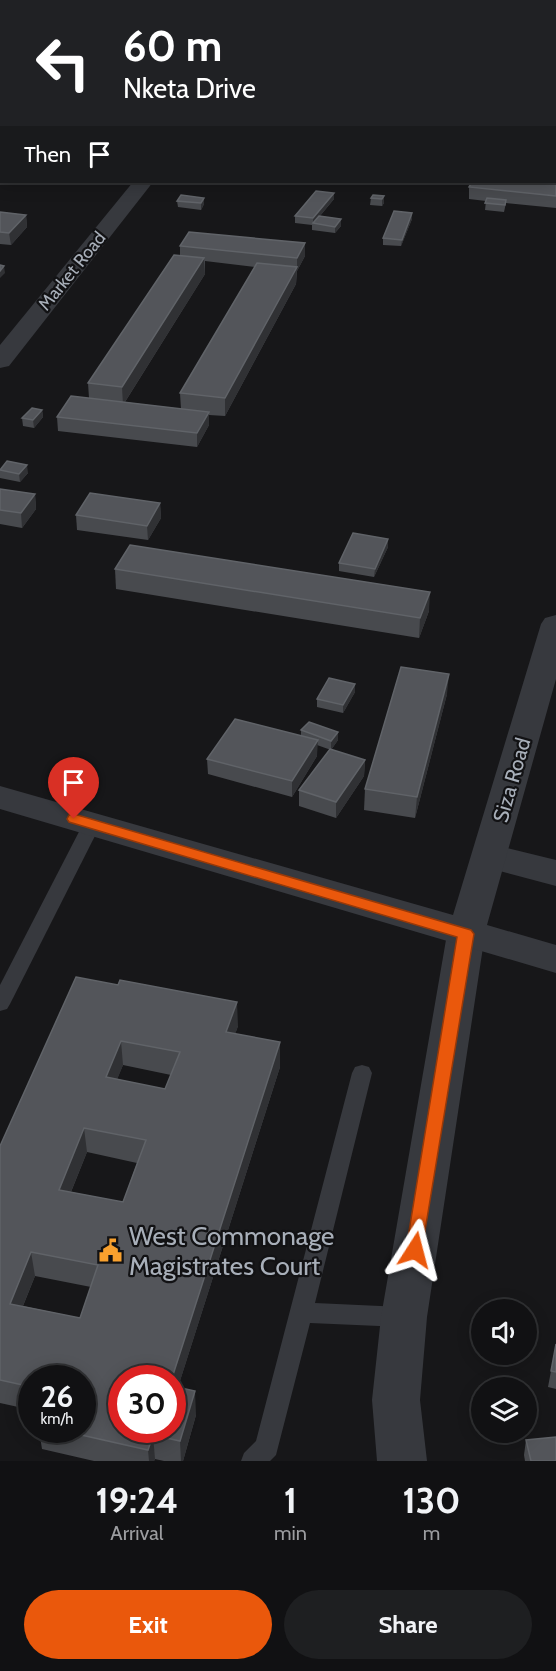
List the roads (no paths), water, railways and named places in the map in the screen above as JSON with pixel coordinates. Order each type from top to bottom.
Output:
[{"type":"street","name":"Market Road","points":[[0,361],[142,183]]},
{"type":"street","name":"Siza Road","points":[[402,1461],[396,1400],[404,1317],[466,934],[556,624]]},
{"type":"street","points":[[0,797],[556,959]]},
{"type":"street","points":[[490,856],[556,873]]},
{"type":"lane","points":[[0,1004],[92,824]]},
{"type":"lane","points":[[253,1461],[267,1448],[362,1073]]},
{"type":"lane","points":[[301,1312],[404,1317]]},
{"type":"place","name":"West Commonage Magistrates Court","points":[[111,1251]]}]
